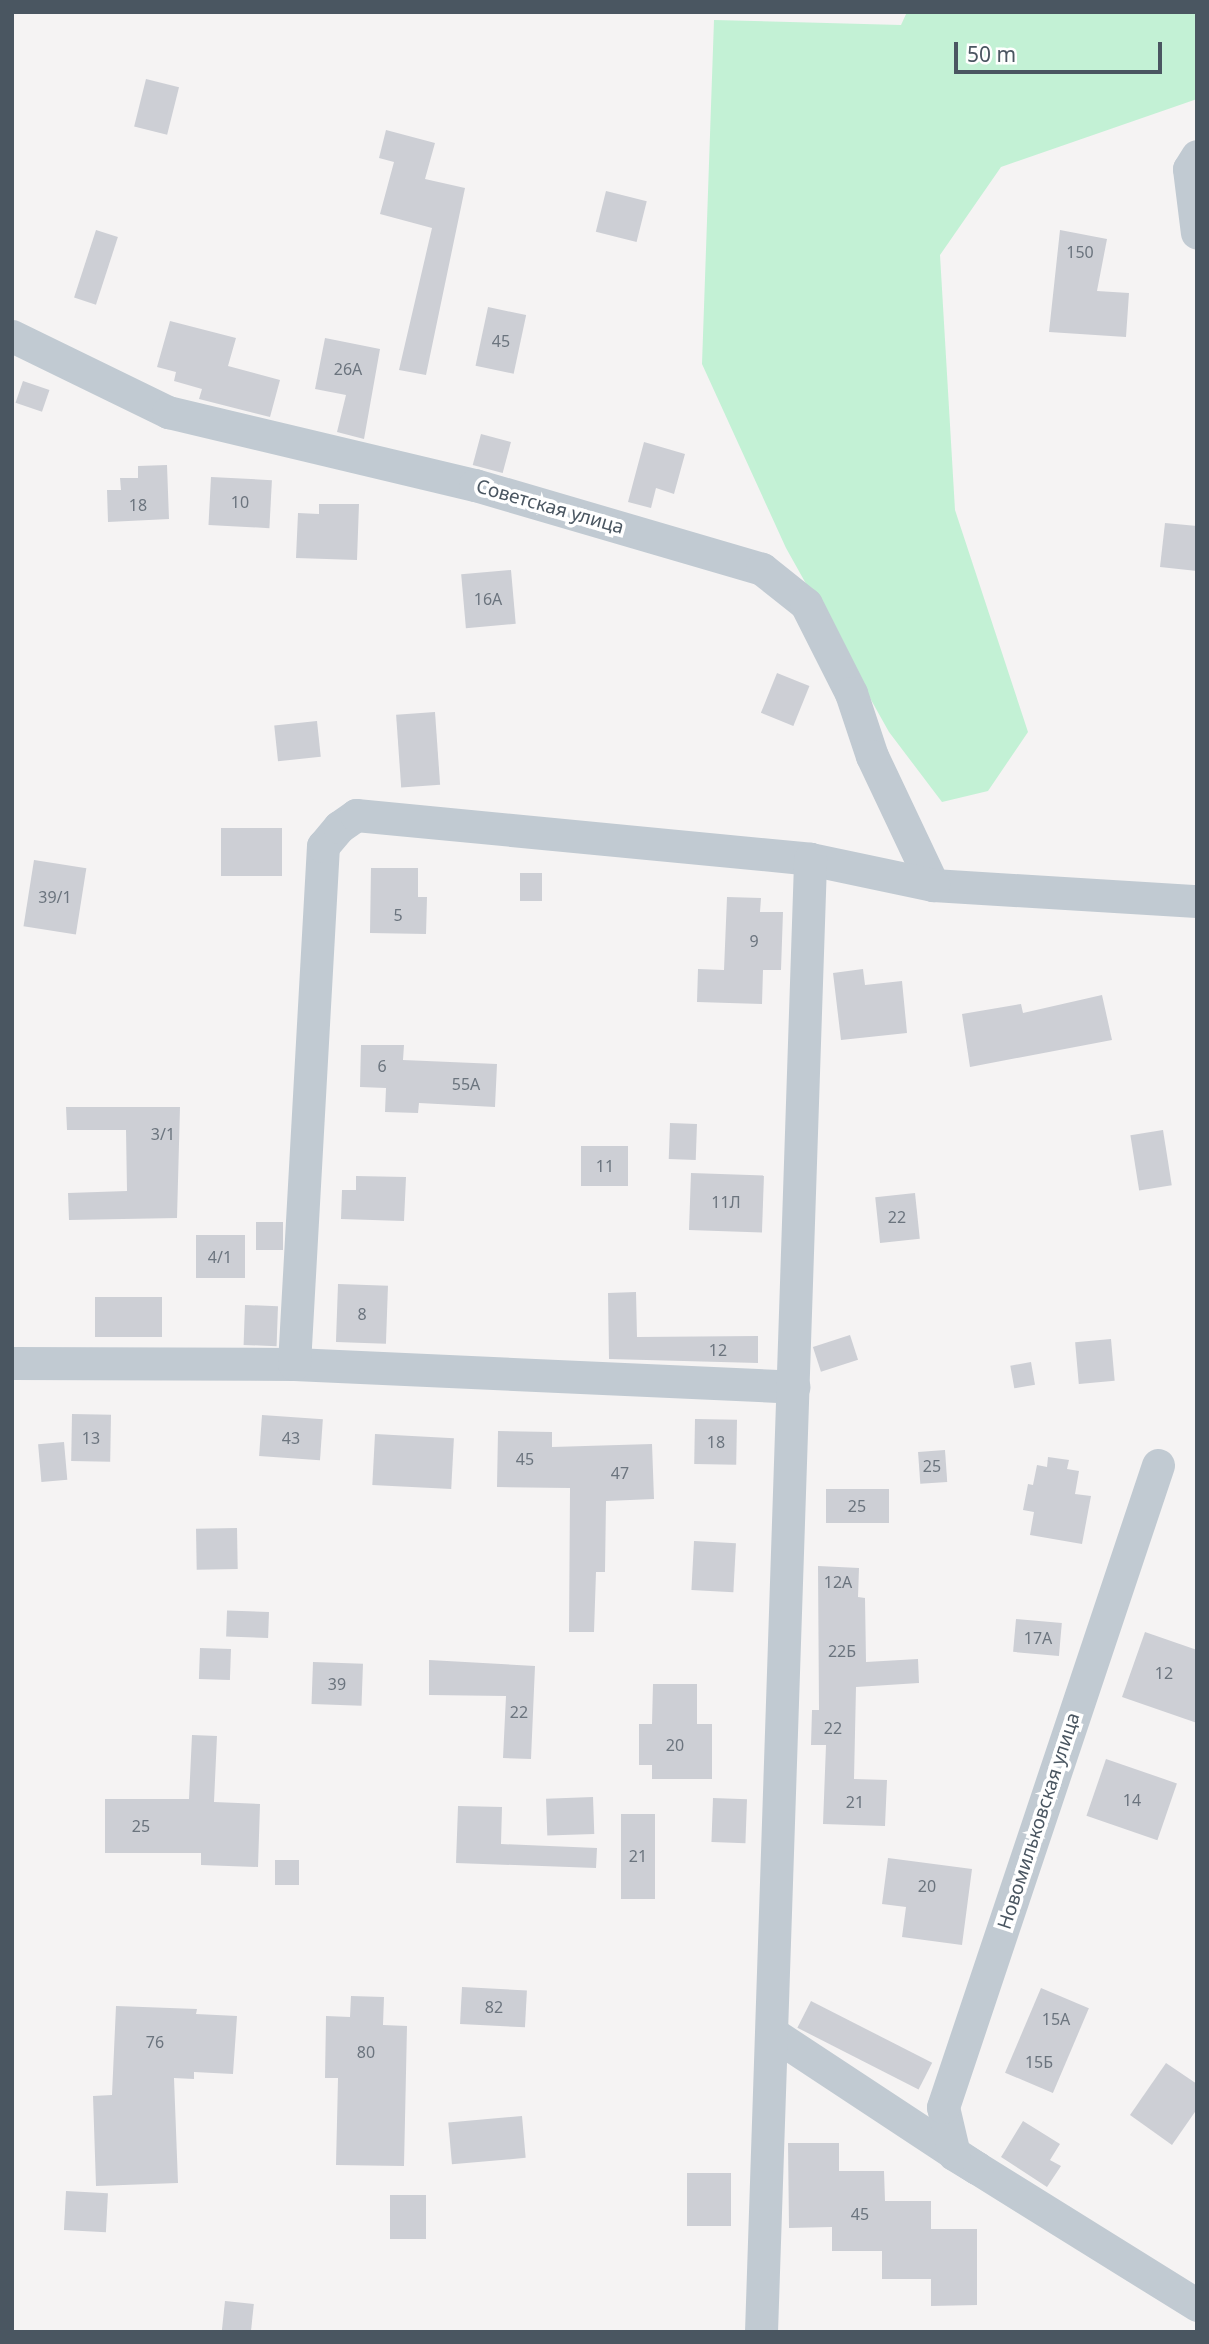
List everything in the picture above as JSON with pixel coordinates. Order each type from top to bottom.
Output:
[{"type":"street","points":[[1197,156],[1189,169],[1197,233]]},
{"type":"street","name":"Советская улица","points":[[12,336],[169,412],[475,485],[762,569],[806,604],[851,693],[872,756],[929,876]]},
{"type":"street","points":[[294,1364],[323,846],[338,827],[356,815],[810,859],[929,876],[1197,901]]},
{"type":"street","points":[[761,2332],[810,859]]},
{"type":"street","points":[[12,1363],[66,1367],[294,1364],[793,1387]]},
{"type":"street","name":"Новомильковская улица","points":[[977,2168],[954,2154],[943,2107],[1158,1465]]},
{"type":"street","points":[[772,2033],[977,2168],[1197,2305]]},
{"type":"green space","points":[[907,12],[1197,12],[1197,99],[1001,167],[940,255],[955,510],[1028,732],[988,791],[942,802],[889,732],[786,548],[702,364],[714,20],[901,25]]},
{"type":"building","points":[[146,79],[179,87],[167,135],[134,127]]},
{"type":"building","points":[[386,130],[435,143],[425,179],[465,188],[426,375],[399,370],[432,228],[380,214],[394,162],[379,158]]},
{"type":"building","points":[[606,191],[647,201],[637,242],[596,232]]},
{"type":"building","points":[[96,230],[118,237],[96,305],[74,298]]},
{"type":"building","points":[[1060,230],[1107,239],[1097,291],[1129,293],[1126,337],[1049,332]]},
{"type":"building","points":[[488,307],[526,315],[514,374],[476,366]]},
{"type":"building","points":[[170,321],[236,338],[228,366],[280,380],[270,417],[199,399],[202,389],[174,381],[176,372],[157,367]]},
{"type":"building","points":[[325,338],[380,349],[364,439],[337,432],[346,395],[315,389]]},
{"type":"building","points":[[23,381],[49,390],[42,412],[16,403]]},
{"type":"building","points":[[481,434],[511,442],[503,473],[473,465]]},
{"type":"building","points":[[644,442],[685,454],[674,494],[656,488],[651,508],[628,502]]},
{"type":"building","points":[[167,465],[169,519],[108,522],[107,490],[121,490],[120,478],[138,478],[138,466]]},
{"type":"building","points":[[211,477],[272,480],[269,528],[208,525]]},
{"type":"building","points":[[319,504],[359,504],[357,560],[296,558],[298,513],[319,514]]},
{"type":"building","points":[[1165,523],[1197,526],[1197,571],[1160,567]]},
{"type":"building","points":[[511,570],[516,624],[466,628],[461,574]]},
{"type":"building","points":[[777,673],[809,686],[793,726],[761,713]]},
{"type":"building","points":[[435,712],[440,785],[401,788],[396,715]]},
{"type":"building","points":[[317,721],[321,757],[278,761],[274,725]]},
{"type":"building","points":[[221,828],[282,828],[282,876],[221,876]]},
{"type":"building","points":[[34,860],[86,868],[76,934],[24,926]]},
{"type":"building","points":[[371,868],[418,868],[418,897],[427,897],[426,934],[370,933]]},
{"type":"building","points":[[520,873],[542,873],[542,901],[520,901]]},
{"type":"building","points":[[727,897],[761,898],[760,912],[783,912],[781,970],[763,970],[762,1004],[697,1002],[698,969],[724,970]]},
{"type":"building","points":[[863,969],[865,985],[902,981],[907,1033],[841,1040],[833,973]]},
{"type":"building","points":[[1102,995],[1112,1040],[970,1067],[962,1014],[1021,1004],[1023,1013]]},
{"type":"building","points":[[361,1045],[404,1045],[403,1060],[497,1064],[495,1107],[419,1103],[418,1113],[385,1112],[386,1088],[360,1087]]},
{"type":"building","points":[[66,1107],[180,1107],[177,1218],[69,1220],[68,1193],[127,1191],[126,1130],[67,1130]]},
{"type":"building","points":[[670,1123],[697,1124],[696,1160],[669,1159]]},
{"type":"building","points":[[1163,1130],[1172,1185],[1139,1190],[1130,1135]]},
{"type":"building","points":[[581,1146],[628,1146],[628,1186],[581,1186]]},
{"type":"building","points":[[691,1173],[764,1176],[762,1233],[689,1230]]},
{"type":"building","points":[[356,1176],[406,1177],[404,1221],[341,1219],[342,1190],[356,1190]]},
{"type":"building","points":[[915,1193],[920,1239],[880,1243],[875,1197]]},
{"type":"building","points":[[256,1222],[283,1222],[283,1250],[256,1250]]},
{"type":"building","points":[[196,1235],[245,1235],[245,1278],[196,1278]]},
{"type":"building","points":[[338,1284],[388,1286],[386,1344],[336,1342]]},
{"type":"building","points":[[636,1292],[637,1337],[758,1336],[758,1363],[609,1359],[608,1293]]},
{"type":"building","points":[[95,1297],[162,1297],[162,1337],[95,1337]]},
{"type":"building","points":[[245,1305],[278,1306],[277,1346],[244,1345]]},
{"type":"building","points":[[850,1335],[858,1360],[821,1372],[813,1347]]},
{"type":"building","points":[[1111,1339],[1115,1381],[1079,1384],[1075,1342]]},
{"type":"building","points":[[1031,1362],[1035,1385],[1014,1388],[1010,1366]]},
{"type":"building","points":[[72,1414],[111,1415],[110,1462],[71,1461]]},
{"type":"building","points":[[262,1415],[323,1419],[320,1460],[259,1456]]},
{"type":"building","points":[[695,1419],[737,1420],[736,1465],[694,1464]]},
{"type":"building","points":[[498,1431],[552,1432],[552,1447],[652,1444],[654,1499],[606,1501],[605,1572],[596,1572],[594,1632],[569,1632],[570,1488],[497,1487]]},
{"type":"building","points":[[375,1434],[454,1438],[451,1489],[372,1485]]},
{"type":"building","points":[[64,1442],[67,1480],[41,1482],[38,1444]]},
{"type":"building","points":[[945,1450],[947,1482],[920,1484],[918,1452]]},
{"type":"building","points":[[1048,1457],[1069,1460],[1067,1469],[1079,1471],[1075,1494],[1091,1496],[1082,1544],[1030,1535],[1034,1512],[1023,1510],[1028,1484],[1033,1485],[1037,1465],[1047,1467]]},
{"type":"building","points":[[826,1489],[889,1489],[889,1523],[826,1523]]},
{"type":"building","points":[[237,1528],[238,1569],[197,1570],[196,1529]]},
{"type":"building","points":[[694,1541],[736,1543],[733,1592],[691,1590]]},
{"type":"building","points":[[818,1566],[859,1568],[858,1597],[865,1598],[866,1662],[918,1659],[919,1683],[856,1687],[854,1779],[887,1780],[885,1826],[823,1824],[826,1745],[811,1745],[812,1710],[819,1710]]},
{"type":"building","points":[[227,1611],[269,1612],[268,1638],[226,1637]]},
{"type":"building","points":[[1016,1619],[1062,1623],[1059,1656],[1013,1652]]},
{"type":"building","points":[[1145,1632],[1197,1650],[1197,1723],[1122,1697]]},
{"type":"building","points":[[200,1648],[231,1649],[230,1680],[199,1679]]},
{"type":"building","points":[[429,1660],[535,1666],[531,1759],[503,1758],[506,1696],[429,1695]]},
{"type":"building","points":[[313,1662],[363,1664],[362,1706],[312,1704]]},
{"type":"building","points":[[653,1684],[697,1684],[697,1724],[712,1724],[712,1779],[652,1779],[652,1765],[639,1765],[639,1724],[652,1724]]},
{"type":"building","points":[[192,1735],[217,1736],[214,1802],[260,1804],[258,1867],[201,1865],[201,1853],[105,1853],[105,1799],[189,1799]]},
{"type":"building","points":[[1106,1759],[1177,1783],[1157,1840],[1086,1816]]},
{"type":"building","points":[[593,1797],[594,1834],[547,1836],[546,1799]]},
{"type":"building","points":[[713,1798],[747,1799],[745,1843],[711,1842]]},
{"type":"building","points":[[458,1806],[502,1807],[501,1844],[597,1848],[596,1868],[456,1863]]},
{"type":"building","points":[[621,1814],[655,1814],[655,1899],[621,1899]]},
{"type":"building","points":[[888,1858],[972,1869],[962,1945],[902,1937],[906,1907],[882,1904]]},
{"type":"building","points":[[275,1860],[299,1860],[299,1885],[275,1885]]},
{"type":"building","points":[[462,1987],[527,1990],[525,2027],[460,2024]]},
{"type":"building","points":[[1041,1988],[1089,2008],[1053,2093],[1005,2073]]},
{"type":"building","points":[[351,1996],[384,1997],[383,2025],[407,2026],[404,2166],[336,2165],[338,2078],[325,2078],[326,2016],[350,2017]]},
{"type":"building","points":[[811,2001],[932,2063],[919,2089],[797,2028]]},
{"type":"building","points":[[116,2006],[197,2009],[196,2014],[237,2016],[233,2074],[194,2072],[194,2079],[174,2078],[178,2183],[96,2186],[93,2096],[112,2095]]},
{"type":"building","points":[[1166,2063],[1197,2084],[1197,2109],[1172,2145],[1130,2115]]},
{"type":"building","points":[[522,2116],[526,2158],[452,2164],[448,2122]]},
{"type":"building","points":[[1023,2121],[1060,2144],[1050,2160],[1061,2166],[1047,2187],[1001,2157]]},
{"type":"building","points":[[788,2143],[839,2143],[839,2171],[884,2171],[885,2201],[931,2201],[931,2229],[977,2229],[977,2305],[931,2306],[931,2279],[882,2279],[882,2251],[832,2251],[832,2227],[789,2228]]},
{"type":"building","points":[[687,2173],[731,2173],[731,2226],[687,2226]]},
{"type":"building","points":[[66,2191],[108,2193],[106,2232],[64,2230]]},
{"type":"building","points":[[390,2195],[426,2195],[426,2239],[390,2239]]},
{"type":"building","points":[[225,2301],[254,2304],[251,2332],[222,2332]]}]
